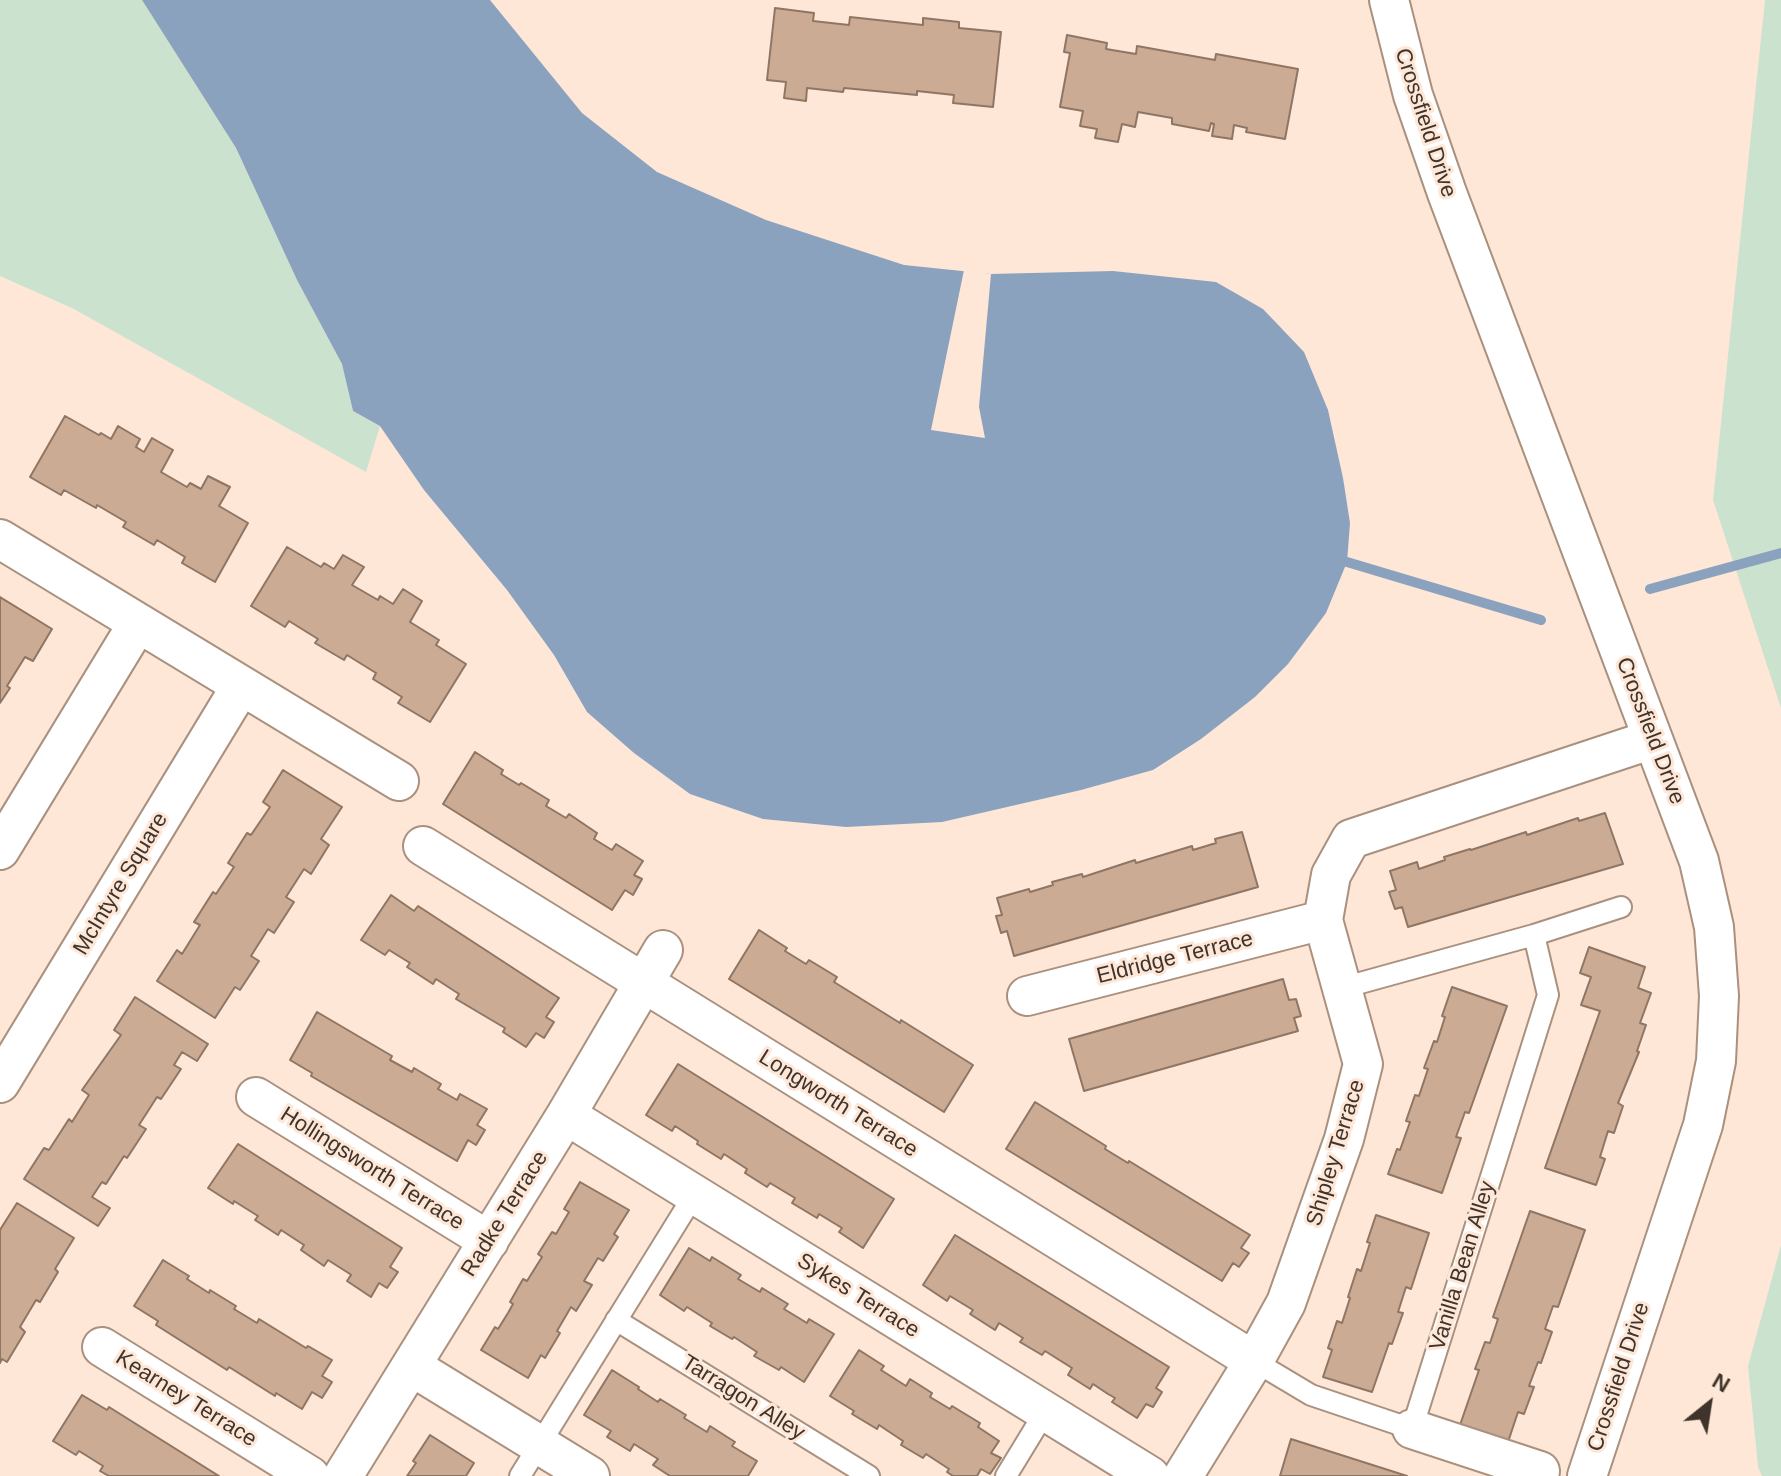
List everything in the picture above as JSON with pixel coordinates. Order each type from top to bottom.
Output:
[{"type":"street","name":"Crossfield Drive","points":[[1389,0],[1413,95],[1447,193],[1699,861],[1714,927],[1719,996],[1716,1061],[1703,1125],[1587,1476]]},
{"type":"street","points":[[0,539],[399,781]]},
{"type":"street","points":[[0,850],[138,623]]},
{"type":"street","name":"McIntyre Square","points":[[0,1083],[241,686]]},
{"type":"street","name":"Shipley Terrace","points":[[1183,1476],[1286,1303],[1344,1139],[1363,1064],[1323,920],[1331,875],[1351,839],[1653,739]]},
{"type":"street","name":"Longworth Terrace","points":[[423,846],[1254,1361]]},
{"type":"street","name":"Eldridge Terrace","points":[[1027,996],[1323,920]]},
{"type":"street","name":"Radke Terrace","points":[[343,1476],[566,1115],[663,950]]},
{"type":"street","name":"Hollingsworth Terrace","points":[[256,1097],[489,1241]]},
{"type":"street","name":"Sykes Terrace","points":[[566,1115],[1150,1476]]},
{"type":"street","name":"Kearney Terrace","points":[[102,1347],[310,1476]]},
{"type":"street","points":[[411,1366],[530,1460],[590,1476]]},
{"type":"street","points":[[1412,1429],[1540,1471]]},
{"type":"lane","points":[[1342,988],[1534,935],[1621,907]]},
{"type":"lane","name":"Vanilla Bean Alley","points":[[1412,1429],[1548,995],[1534,935]]},
{"type":"lane","points":[[530,1460],[694,1195]]},
{"type":"lane","name":"Tarragon Alley","points":[[616,1320],[869,1476]]},
{"type":"lane","points":[[1254,1361],[1311,1395],[1412,1429]]},
{"type":"lane","points":[[1006,1476],[1045,1412]]},
{"type":"green space","points":[[0,0],[142,0],[236,148],[297,280],[342,364],[353,411],[380,426],[366,472],[72,308],[0,276]]},
{"type":"green space","points":[[1765,0],[1781,0],[1781,708],[1713,500]]},
{"type":"green space","points":[[1781,1245],[1781,1476],[1762,1476],[1758,1467],[1748,1366]]},
{"type":"water","points":[[142,0],[490,0],[582,113],[657,172],[766,220],[904,265],[991,274],[1113,271],[1216,282],[1263,309],[1304,352],[1328,410],[1350,523],[1347,562],[1326,613],[1288,664],[1255,697],[1201,739],[1153,770],[942,822],[846,827],[763,819],[690,794],[634,753],[587,712],[554,655],[507,590],[424,490],[380,426],[353,411],[342,364],[297,280],[236,148]]},
{"type":"pier","points":[[964,270],[991,274],[979,407],[985,438],[931,430]]},
{"type":"building","points":[[775,8],[814,13],[813,21],[849,25],[850,17],[923,25],[923,18],[959,22],[959,28],[1001,32],[993,107],[953,103],[954,95],[917,91],[917,95],[807,88],[806,101],[784,98],[786,82],[767,80]]},
{"type":"building","points":[[1067,35],[1107,43],[1106,49],[1136,54],[1137,46],[1215,60],[1216,54],[1298,69],[1285,139],[1246,132],[1247,128],[1234,125],[1232,139],[1212,136],[1214,124],[1211,123],[1209,131],[1172,124],[1172,118],[1138,112],[1135,127],[1122,124],[1118,142],[1095,138],[1097,129],[1080,126],[1083,111],[1060,107],[1070,53],[1064,52]]},
{"type":"building","points":[[65,416],[111,439],[118,426],[140,439],[136,447],[144,452],[152,438],[173,450],[161,472],[187,487],[190,483],[201,489],[208,476],[230,487],[219,506],[248,523],[215,582],[182,563],[185,557],[157,540],[154,545],[123,527],[126,522],[97,505],[96,508],[64,490],[61,495],[30,477]]},
{"type":"building","points":[[287,547],[321,567],[324,563],[334,569],[343,555],[364,567],[352,585],[378,600],[380,596],[393,604],[403,589],[422,601],[410,622],[439,640],[436,645],[466,664],[430,722],[398,703],[402,697],[373,679],[376,673],[347,655],[344,660],[315,643],[318,639],[289,621],[285,627],[251,606]]},
{"type":"building","points":[[0,597],[52,629],[33,661],[25,657],[0,703]]},
{"type":"building","points":[[475,752],[503,770],[501,774],[549,800],[546,806],[566,818],[569,814],[597,833],[594,839],[612,850],[616,844],[643,861],[634,875],[642,879],[633,895],[625,890],[612,910],[443,804]]},
{"type":"building","points":[[283,770],[342,807],[321,839],[329,845],[311,874],[304,869],[286,897],[294,902],[274,933],[268,929],[251,956],[259,961],[240,990],[235,987],[215,1018],[157,981],[177,950],[182,954],[200,925],[194,922],[234,867],[228,863],[247,833],[251,835],[270,807],[263,802]]},
{"type":"building","points":[[1605,813],[1623,864],[1408,927],[1402,907],[1395,909],[1389,892],[1396,890],[1390,871],[1417,862],[1419,869],[1445,860],[1444,857],[1526,832],[1527,835],[1578,818],[1579,821]]},
{"type":"building","points":[[1242,832],[1258,887],[1014,956],[1007,931],[1001,933],[996,916],[1002,915],[997,898],[1029,889],[1030,892],[1053,885],[1052,882],[1082,874],[1083,877],[1192,846],[1193,850],[1216,843],[1215,839]]},
{"type":"building","points":[[391,895],[414,911],[418,906],[559,998],[546,1017],[554,1022],[544,1038],[536,1033],[526,1047],[503,1032],[505,1028],[456,999],[459,994],[436,979],[433,984],[407,967],[410,963],[389,950],[385,955],[361,940]]},
{"type":"building","points":[[759,930],[806,964],[809,960],[837,977],[834,982],[973,1065],[944,1112],[729,979]]},
{"type":"building","points":[[1589,947],[1645,967],[1638,988],[1651,993],[1640,1023],[1646,1025],[1639,1052],[1618,1103],[1623,1106],[1614,1133],[1608,1131],[1600,1157],[1605,1159],[1596,1185],[1545,1168],[1600,1011],[1581,1005],[1591,977],[1580,973]]},
{"type":"building","points":[[1283,979],[1289,1000],[1296,999],[1301,1016],[1294,1018],[1298,1031],[1084,1091],[1069,1039]]},
{"type":"building","points":[[1452,987],[1507,1006],[1469,1113],[1465,1112],[1456,1137],[1461,1138],[1442,1193],[1388,1174],[1410,1122],[1406,1121],[1415,1095],[1419,1096],[1428,1069],[1424,1068],[1434,1041],[1437,1042]]},
{"type":"building","points":[[135,997],[208,1044],[197,1061],[182,1052],[174,1065],[181,1069],[139,1125],[146,1129],[127,1158],[124,1156],[106,1184],[102,1182],[92,1197],[110,1208],[98,1226],[24,1179],[44,1148],[49,1150],[89,1095],[82,1090],[121,1035],[114,1030]]},
{"type":"building","points":[[317,1012],[392,1056],[390,1060],[412,1072],[414,1068],[441,1084],[438,1089],[457,1100],[460,1094],[487,1109],[477,1125],[485,1130],[476,1145],[468,1140],[457,1161],[311,1076],[312,1073],[290,1060]]},
{"type":"building","points":[[678,1064],[894,1199],[863,1248],[839,1232],[842,1228],[792,1203],[795,1198],[770,1183],[767,1187],[724,1154],[721,1159],[675,1126],[672,1131],[646,1115]]},
{"type":"building","points":[[1035,1102],[1106,1146],[1105,1149],[1250,1235],[1241,1248],[1249,1253],[1239,1267],[1233,1263],[1222,1281],[1006,1149]]},
{"type":"building","points":[[238,1144],[402,1248],[390,1267],[398,1272],[387,1288],[379,1283],[371,1297],[347,1281],[350,1274],[328,1260],[324,1266],[301,1250],[304,1245],[281,1230],[278,1235],[255,1220],[258,1216],[208,1188]]},
{"type":"building","points":[[580,1182],[629,1210],[614,1234],[618,1237],[603,1261],[598,1258],[584,1281],[592,1285],[576,1311],[571,1307],[545,1358],[541,1355],[528,1378],[481,1350],[508,1313],[513,1304],[510,1302],[523,1279],[527,1281],[542,1257],[538,1254],[552,1232],[556,1234],[569,1212],[564,1209]]},
{"type":"building","points":[[17,1203],[74,1238],[40,1302],[36,1300],[20,1327],[25,1332],[7,1362],[2,1359],[0,1363],[0,1230]]},
{"type":"building","points":[[1530,1211],[1585,1230],[1558,1307],[1553,1306],[1545,1329],[1552,1332],[1529,1386],[1534,1387],[1524,1414],[1518,1412],[1508,1442],[1460,1425],[1479,1370],[1475,1369],[1485,1342],[1490,1343],[1498,1319],[1493,1317]]},
{"type":"building","points":[[1376,1215],[1429,1233],[1411,1289],[1406,1287],[1398,1312],[1403,1313],[1372,1392],[1323,1377],[1332,1350],[1328,1348],[1337,1321],[1342,1323],[1357,1269],[1361,1271]]},
{"type":"building","points":[[955,1235],[1169,1367],[1156,1388],[1162,1392],[1153,1407],[1146,1404],[1137,1418],[1112,1402],[1115,1398],[1093,1384],[1090,1389],[1068,1375],[1072,1368],[1045,1351],[1042,1355],[1020,1342],[1023,1338],[999,1323],[995,1330],[970,1314],[973,1310],[950,1296],[947,1301],[923,1285]]},
{"type":"building","points":[[689,1248],[710,1261],[712,1257],[741,1275],[738,1279],[760,1292],[762,1288],[788,1304],[784,1309],[807,1323],[809,1319],[834,1334],[804,1382],[781,1367],[779,1370],[754,1356],[757,1352],[710,1326],[712,1323],[687,1307],[684,1311],[660,1295]]},
{"type":"building","points":[[163,1260],[209,1293],[210,1290],[236,1306],[234,1309],[257,1323],[259,1319],[332,1360],[322,1376],[332,1382],[322,1398],[312,1392],[302,1409],[276,1393],[275,1396],[156,1325],[158,1321],[134,1306]]},
{"type":"building","points":[[859,1350],[884,1366],[881,1370],[906,1386],[910,1379],[932,1393],[930,1397],[980,1423],[978,1427],[999,1441],[991,1453],[1001,1458],[990,1474],[981,1469],[977,1476],[953,1476],[947,1472],[949,1469],[926,1454],[923,1458],[901,1445],[903,1441],[879,1425],[877,1429],[852,1414],[854,1411],[830,1396]]},
{"type":"building","points":[[612,1370],[658,1402],[660,1399],[686,1415],[684,1418],[707,1432],[710,1426],[735,1442],[732,1446],[757,1461],[748,1476],[670,1476],[653,1465],[658,1459],[634,1444],[630,1451],[607,1437],[611,1431],[584,1415]]},
{"type":"building","points":[[82,1395],[107,1410],[109,1407],[219,1476],[109,1476],[100,1471],[103,1466],[79,1451],[76,1455],[53,1441]]},
{"type":"building","points":[[430,1435],[474,1463],[466,1476],[407,1476]]},
{"type":"building","points":[[1291,1439],[1407,1476],[1280,1476]]},
{"type":"waterway","points":[[1650,589],[1781,553]]},
{"type":"waterway","points":[[1347,562],[1541,620]]}]
